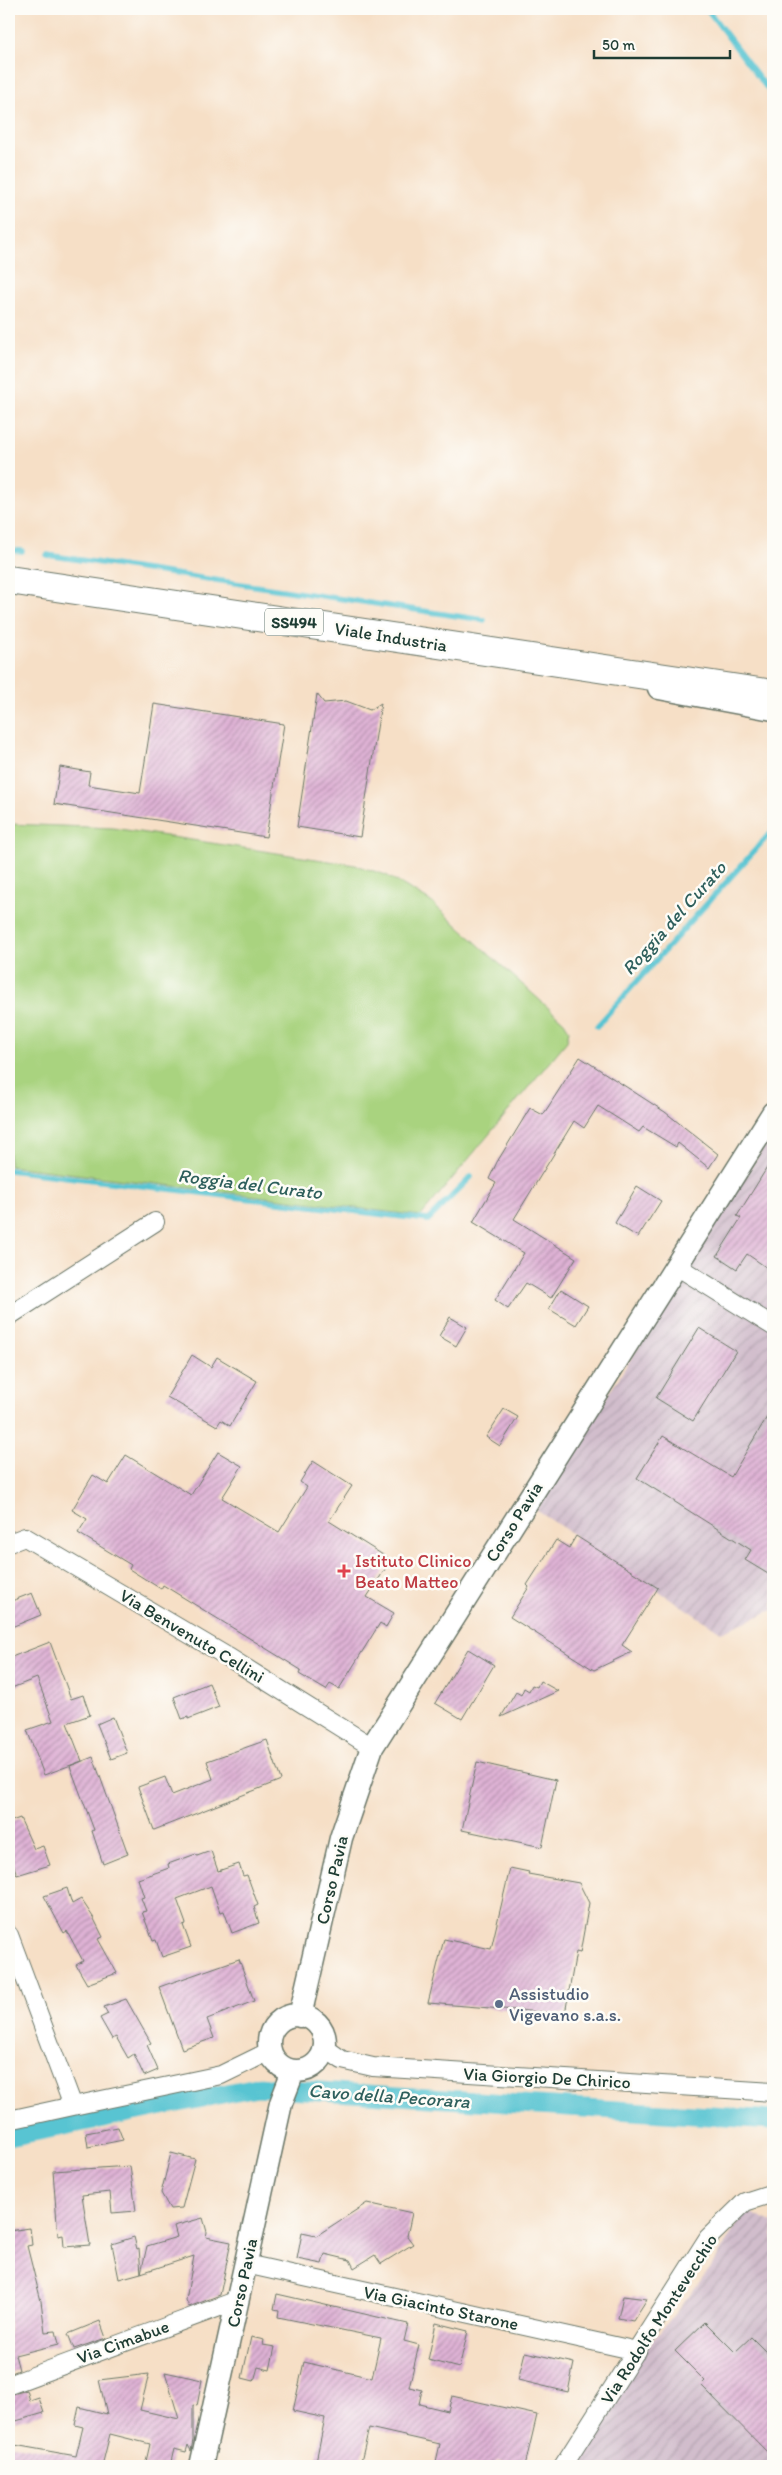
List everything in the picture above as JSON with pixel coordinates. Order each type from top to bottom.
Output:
[{"type":"main road","name":"Viale Industria","points":[[9,580],[773,694]]},
{"type":"street","points":[[579,665],[675,693],[773,709]]},
{"type":"street","name":"Corso Pavia","points":[[300,2016],[341,1838],[372,1747],[675,1265],[773,1113]]},
{"type":"street","points":[[9,1316],[155,1222]]},
{"type":"street","points":[[675,1265],[773,1326]]},
{"type":"street","name":"Via Benvenuto Cellini","points":[[17,1540],[220,1652],[372,1747]]},
{"type":"street","points":[[9,1935],[73,2106]]},
{"type":"street","points":[[289,2016],[311,2017],[319,2026],[324,2036],[325,2048],[321,2058],[314,2066],[293,2073],[274,2061],[269,2040],[279,2021],[289,2016]]},
{"type":"street","name":"Via Giorgio De Chirico","points":[[325,2048],[342,2060],[372,2067],[773,2092]]},
{"type":"street","points":[[9,2120],[221,2075],[270,2050]]},
{"type":"street","name":"Corso Pavia","points":[[201,2466],[281,2103],[293,2073]]},
{"type":"street","name":"Via Rodolfo Montevecchio","points":[[563,2466],[708,2238],[745,2202],[773,2193]]},
{"type":"street","name":"Via Giacinto Starone","points":[[246,2264],[637,2351]]},
{"type":"street","name":"Via Cimabue","points":[[9,2385],[238,2300]]},
{"type":"shaded area","points":[[773,1132],[773,1610],[721,1632],[536,1510]]},
{"type":"shaded area","points":[[745,2210],[772,2223],[773,2221],[773,2466],[570,2466],[642,2355],[713,2265]]},
{"type":"green space","points":[[9,824],[113,828],[355,865],[386,875],[430,901],[564,1022],[569,1030],[567,1041],[421,1216],[9,1166]]},
{"type":"building","points":[[317,694],[324,703],[346,701],[370,710],[381,703],[360,837],[297,827]]},
{"type":"building","points":[[154,704],[284,724],[266,837],[54,804],[60,767],[90,772],[88,785],[140,793]]},
{"type":"building","points":[[580,1057],[665,1112],[718,1154],[709,1168],[678,1143],[676,1147],[643,1127],[639,1132],[598,1106],[584,1128],[574,1121],[514,1219],[576,1258],[551,1298],[526,1283],[508,1309],[495,1300],[524,1253],[473,1222],[496,1183],[489,1179],[497,1162],[530,1108],[543,1115]]},
{"type":"building","points":[[773,1158],[773,1272],[747,1254],[737,1269],[717,1256],[741,1218],[737,1216]]},
{"type":"building","points":[[637,1186],[661,1201],[638,1237],[615,1223]]},
{"type":"building","points":[[561,1289],[588,1306],[576,1325],[549,1309]]},
{"type":"building","points":[[450,1317],[467,1327],[456,1346],[439,1336]]},
{"type":"building","points":[[699,1328],[736,1351],[693,1421],[656,1398]]},
{"type":"building","points":[[192,1355],[211,1367],[217,1357],[257,1381],[230,1426],[221,1420],[217,1426],[167,1397]]},
{"type":"building","points":[[773,1407],[773,1577],[745,1560],[751,1550],[637,1478],[663,1436],[731,1477]]},
{"type":"building","points":[[504,1409],[518,1417],[500,1446],[486,1437]]},
{"type":"building","name":"Istituto Clinico Beato Matteo","points":[[218,1452],[242,1466],[222,1498],[279,1532],[307,1487],[300,1482],[313,1461],[352,1486],[329,1521],[391,1560],[367,1597],[394,1613],[386,1627],[380,1623],[339,1689],[330,1684],[326,1690],[299,1674],[301,1670],[163,1585],[161,1589],[129,1569],[131,1565],[78,1533],[87,1519],[72,1510],[93,1475],[108,1484],[126,1455],[191,1495]]},
{"type":"building","points":[[576,1536],[658,1588],[622,1645],[632,1652],[594,1670],[510,1617],[529,1587],[527,1585],[556,1540],[569,1548]]},
{"type":"building","points":[[32,1593],[41,1615],[9,1628],[9,1602]]},
{"type":"building","points":[[50,1642],[71,1699],[83,1695],[90,1715],[67,1723],[82,1761],[44,1775],[27,1730],[53,1721],[37,1678],[9,1689],[9,1658]]},
{"type":"building","points":[[468,1649],[494,1665],[462,1719],[435,1703]]},
{"type":"building","points":[[540,1681],[558,1691],[501,1717],[516,1692],[521,1695],[524,1688],[529,1691],[532,1685],[537,1687]]},
{"type":"building","points":[[209,1683],[219,1707],[188,1719],[188,1717],[182,1719],[174,1697]]},
{"type":"building","points":[[113,1717],[127,1753],[111,1759],[97,1724]]},
{"type":"building","points":[[267,1740],[281,1780],[154,1830],[138,1787],[165,1777],[172,1795],[213,1779],[207,1761]]},
{"type":"building","points":[[93,1757],[128,1854],[103,1864],[92,1831],[94,1830],[70,1766]]},
{"type":"building","points":[[477,1762],[556,1780],[542,1847],[462,1830]]},
{"type":"building","points":[[20,1818],[34,1849],[43,1846],[50,1865],[17,1875],[9,1852],[9,1822]]},
{"type":"building","points":[[211,1851],[218,1871],[239,1864],[243,1876],[247,1875],[258,1905],[254,1907],[259,1923],[232,1933],[224,1911],[220,1912],[211,1886],[177,1899],[186,1924],[183,1925],[191,1947],[162,1957],[156,1940],[153,1941],[142,1912],[146,1911],[141,1898],[144,1897],[138,1879],[169,1868],[168,1864]]},
{"type":"building","points":[[510,1868],[529,1872],[528,1874],[579,1883],[589,1903],[580,1953],[576,1952],[565,2014],[428,2003],[444,1939],[491,1949]]},
{"type":"building","points":[[67,1888],[72,1904],[81,1899],[93,1917],[103,1937],[98,1939],[117,1973],[87,1984],[76,1965],[83,1961],[67,1931],[64,1933],[44,1896]]},
{"type":"building","points":[[239,1959],[254,2001],[207,2019],[214,2038],[182,2049],[159,1987]]},
{"type":"building","points":[[126,1999],[151,2043],[147,2045],[158,2070],[144,2076],[134,2054],[128,2058],[116,2037],[112,2039],[100,2018],[108,2014],[104,2007]]},
{"type":"building","points":[[118,2127],[123,2140],[88,2147],[86,2133]]},
{"type":"building","points":[[171,2153],[195,2159],[182,2208],[170,2209],[161,2193]]},
{"type":"building","points":[[130,2166],[136,2211],[112,2213],[110,2192],[82,2195],[90,2245],[64,2247],[63,2235],[58,2236],[53,2171]]},
{"type":"building","points":[[367,2203],[412,2213],[407,2236],[413,2244],[381,2264],[375,2255],[354,2268],[350,2260],[325,2254],[322,2264],[297,2259],[302,2233],[316,2236]]},
{"type":"building","points":[[203,2218],[207,2232],[206,2237],[231,2242],[220,2295],[189,2307],[186,2300],[194,2256],[141,2273],[147,2246],[177,2237],[174,2226]]},
{"type":"building","points":[[30,2228],[32,2245],[27,2246],[41,2301],[45,2332],[56,2331],[59,2344],[15,2355],[19,2370],[9,2374],[9,2231]]},
{"type":"building","points":[[134,2237],[137,2249],[139,2248],[141,2273],[119,2279],[112,2244]]},
{"type":"building","points":[[277,2294],[408,2324],[404,2341],[419,2345],[409,2387],[422,2390],[419,2404],[448,2411],[452,2396],[537,2415],[525,2466],[498,2460],[496,2466],[435,2466],[440,2444],[369,2428],[360,2466],[315,2466],[325,2418],[293,2411],[304,2362],[372,2378],[381,2338],[278,2317],[279,2310],[274,2309]]},
{"type":"building","points":[[623,2296],[647,2299],[633,2321],[618,2318]]},
{"type":"building","points":[[100,2321],[106,2338],[74,2349],[68,2334]]},
{"type":"building","points":[[705,2322],[735,2352],[751,2337],[773,2359],[773,2458],[701,2385],[705,2381],[675,2351]]},
{"type":"building","points":[[436,2323],[468,2331],[459,2368],[428,2360]]},
{"type":"building","points":[[251,2337],[264,2340],[263,2345],[275,2347],[270,2370],[258,2367],[254,2381],[242,2378]]},
{"type":"building","points":[[525,2352],[574,2363],[568,2392],[518,2380]]},
{"type":"building","points":[[165,2372],[202,2380],[197,2406],[193,2405],[193,2440],[191,2451],[188,2445],[186,2452],[174,2449],[170,2466],[145,2466],[150,2444],[110,2434],[102,2466],[21,2466],[9,2464],[9,2444],[76,2456],[83,2427],[75,2425],[79,2407],[107,2414],[99,2380],[149,2374],[140,2410],[179,2419]]},
{"type":"building","points":[[27,2390],[30,2401],[39,2398],[44,2413],[16,2421],[9,2395]]},
{"type":"waterway","points":[[707,9],[773,96]]},
{"type":"waterway","points":[[9,550],[22,551]]},
{"type":"waterway","points":[[47,555],[484,620]]},
{"type":"waterway","name":"Roggia del Curato","points":[[597,1026],[773,830]]},
{"type":"waterway","name":"Roggia del Curato","points":[[9,1170],[428,1220],[471,1177]]},
{"type":"waterway","name":"Cavo della Pecorara","points":[[9,2137],[257,2087],[773,2120]]},
{"type":"place","name":"Istituto Clinico Beato Matteo","points":[[344,1571]]},
{"type":"place","name":"Assistudio Vigevano s.a.s.","points":[[499,2004]]}]
